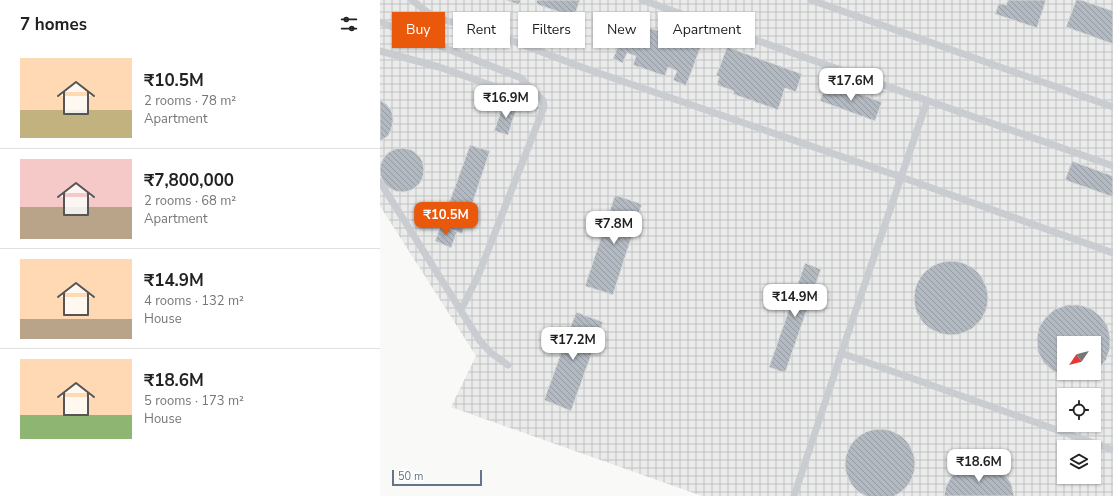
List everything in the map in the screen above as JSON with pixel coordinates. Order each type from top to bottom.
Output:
[{"type":"lane","points":[[412,0],[426,12],[438,18],[505,38],[584,68],[1113,252]]},
{"type":"lane","points":[[642,0],[1113,166]]},
{"type":"lane","points":[[811,0],[1113,107]]},
{"type":"lane","points":[[380,22],[521,78],[543,100],[544,107],[478,276],[461,310]]},
{"type":"lane","points":[[380,51],[439,66],[510,92],[520,94],[534,92]]},
{"type":"lane","points":[[794,496],[927,101]]},
{"type":"lane","points":[[380,182],[480,341],[491,353],[508,366]]},
{"type":"lane","points":[[841,353],[1113,450]]},
{"type":"shaded area","points":[[380,0],[1113,0],[1113,496],[702,496],[451,407],[476,356],[380,206]]},
{"type":"building","points":[[506,0],[521,0],[519,5]]},
{"type":"building","points":[[537,0],[580,0],[576,12],[559,12],[536,4]]},
{"type":"building","points":[[1008,0],[1046,0],[1037,28],[995,14],[999,3],[1006,5]]},
{"type":"building","points":[[1076,0],[1081,0],[1113,11],[1113,44],[1066,27]]},
{"type":"building","points":[[650,28],[658,31],[658,48],[700,48],[686,86],[673,80],[677,71],[668,67],[665,76],[633,65],[636,56],[627,53],[623,63],[613,59],[617,48],[650,48]]},
{"type":"building","points":[[727,48],[802,74],[796,92],[785,88],[778,110],[733,94],[734,91],[717,85],[719,77],[716,76]]},
{"type":"building","points":[[827,83],[882,102],[875,121],[820,101]]},
{"type":"building","points":[[380,100],[391,110],[393,123],[388,136],[380,141]]},
{"type":"building","points":[[504,102],[517,107],[508,135],[494,131]]},
{"type":"building","points":[[470,145],[490,151],[462,234],[441,225]]},
{"type":"building","points":[[398,148],[406,148],[418,154],[424,166],[424,174],[418,186],[406,192],[398,192],[386,186],[380,174],[380,166],[386,154]]},
{"type":"building","points":[[1072,161],[1113,176],[1113,197],[1065,180]]},
{"type":"building","points":[[615,195],[642,204],[613,295],[585,286]]},
{"type":"building","points":[[441,225],[457,232],[451,248],[435,241]]},
{"type":"building","points":[[951,261],[965,264],[977,272],[985,284],[988,298],[985,312],[977,324],[965,332],[951,335],[937,332],[925,324],[917,312],[914,298],[917,284],[925,272],[937,264]]},
{"type":"building","points":[[805,263],[821,269],[785,373],[769,367]]},
{"type":"building","points":[[1067,305],[1079,305],[1090,308],[1100,316],[1107,325],[1110,337],[1110,348],[1106,360],[1101,366],[1101,336],[1057,336],[1057,373],[1044,363],[1038,352],[1037,339],[1039,327],[1046,317],[1055,309]]},
{"type":"building","points":[[576,312],[603,322],[571,411],[544,400]]},
{"type":"building","points":[[873,430],[887,430],[899,435],[905,439],[914,457],[914,471],[909,483],[905,489],[890,497],[870,497],[861,493],[855,489],[846,471],[846,457],[851,445],[855,439]]},
{"type":"building","points":[[973,464],[984,464],[995,468],[1004,474],[1011,483],[1014,496],[944,496],[946,486],[952,476],[962,468]]}]
